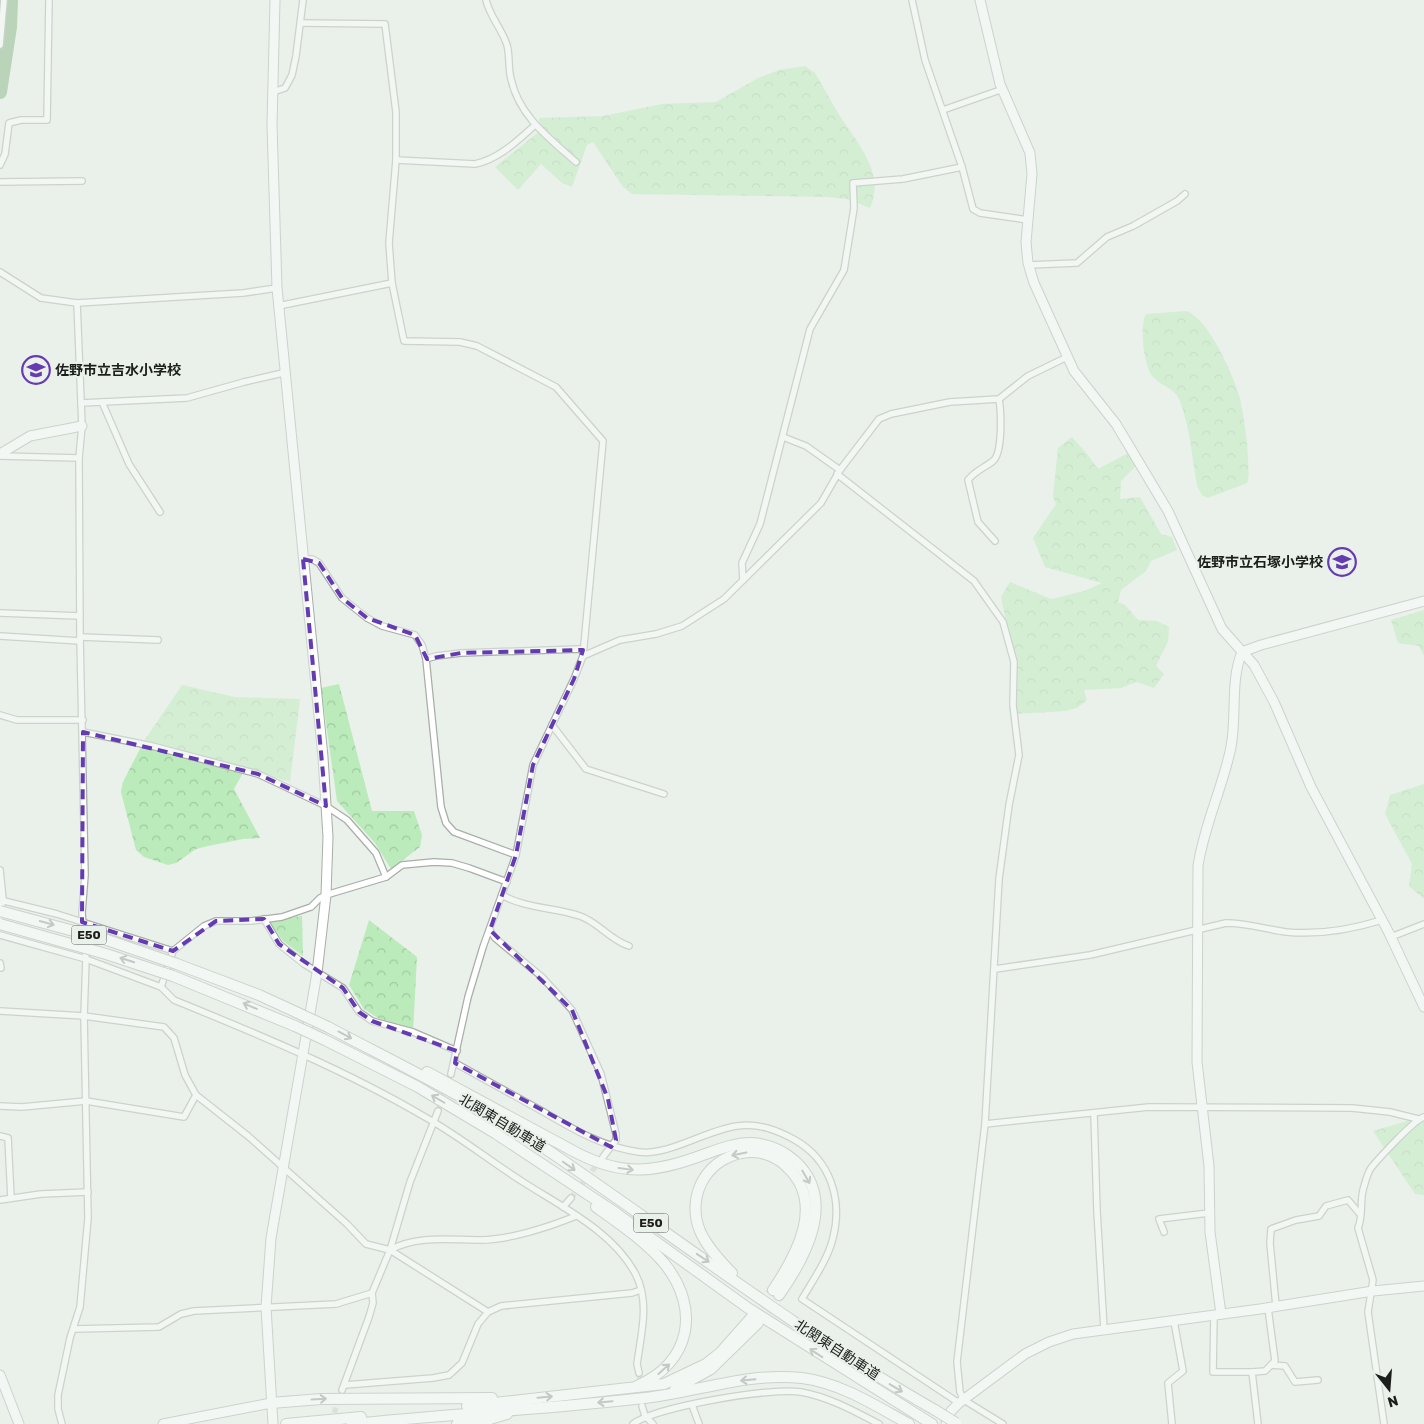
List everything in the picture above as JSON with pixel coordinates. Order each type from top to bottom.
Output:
[{"type":"highway","name":"北関東自動車道","points":[[0,911],[107,940],[177,964],[259,995],[361,1044],[459,1097],[541,1146],[859,1365],[958,1423]]},
{"type":"highway","name":"北関東自動車道","points":[[0,924],[106,954],[173,976],[294,1026],[418,1087],[495,1133],[616,1213],[748,1308],[932,1424]]},
{"type":"highway","points":[[361,1044],[427,1072],[577,1153],[608,1166],[630,1170],[652,1170],[674,1165],[738,1144],[760,1144],[782,1151],[799,1165],[806,1174],[814,1195],[815,1211],[812,1236],[806,1252],[776,1293],[800,1243],[806,1218],[802,1192],[795,1175],[783,1163],[764,1154],[739,1153],[716,1164],[700,1184],[696,1194],[696,1212],[705,1240],[718,1259],[735,1276],[807,1324],[859,1365]]},
{"type":"highway","points":[[495,1133],[534,1165],[641,1241],[663,1263],[678,1286],[685,1308],[686,1322],[685,1333],[678,1351],[661,1372],[643,1383],[621,1390]]},
{"type":"highway","points":[[286,1424],[564,1400],[664,1384],[695,1371],[720,1353],[754,1321],[725,1358],[705,1373],[682,1386],[644,1402]]},
{"type":"highway","points":[[564,1400],[644,1402],[728,1381],[803,1378],[841,1389],[909,1424]]},
{"type":"highway","points":[[271,1403],[321,1399],[527,1403]]},
{"type":"highway","points":[[352,1424],[527,1403]]},
{"type":"highway","points":[[457,1424],[483,1421],[527,1403]]},
{"type":"street","points":[[0,45],[1,14],[4,0]]},
{"type":"street","points":[[0,165],[4,154],[9,123],[21,120],[47,120],[48,0]]},
{"type":"street","points":[[273,1424],[266,1307],[271,1238],[317,973],[326,895],[326,806],[276,288],[273,92],[275,0]]},
{"type":"street","points":[[273,92],[281,91],[288,84],[296,56],[303,0]]},
{"type":"street","points":[[486,0],[489,14],[507,44],[510,80],[517,99],[534,126],[576,162]]},
{"type":"street","points":[[912,0],[925,60],[962,167],[973,209],[980,213],[1028,220]]},
{"type":"street","points":[[980,0],[1003,89],[1030,153],[1032,174],[1026,242],[1028,265],[1034,283],[1067,357],[1084,385],[1116,424],[1168,511],[1222,629],[1254,665],[1274,702],[1311,788],[1391,937],[1424,1007]]},
{"type":"street","points":[[301,23],[385,24],[396,112],[396,160],[389,243],[392,283],[404,341],[460,342],[477,346],[556,387],[603,441],[583,653],[533,766],[516,855],[483,947],[468,997],[455,1063],[451,1074]]},
{"type":"street","points":[[943,110],[1003,89]]},
{"type":"street","points":[[396,160],[476,164],[500,153],[534,126]]},
{"type":"street","points":[[742,580],[742,563],[760,524],[810,329],[844,270],[854,208],[852,184],[903,179],[962,167]]},
{"type":"street","points":[[0,182],[82,181]]},
{"type":"street","points":[[1028,265],[1077,263],[1107,237],[1133,226],[1177,201],[1185,194]]},
{"type":"street","points":[[0,272],[41,298],[77,303],[243,293],[276,288]]},
{"type":"street","points":[[278,306],[392,283]]},
{"type":"street","points":[[62,1424],[58,1409],[58,1395],[80,1307],[88,1218],[84,1016],[86,959],[82,922],[85,875],[80,639],[79,458],[82,426],[77,303]]},
{"type":"street","points":[[583,653],[620,640],[656,634],[682,626],[724,599],[821,503],[839,472],[879,419],[890,414],[950,402],[999,399],[1028,376],[1067,357]]},
{"type":"street","points":[[81,404],[187,398],[284,373]]},
{"type":"street","points":[[994,541],[978,522],[968,480],[976,470],[994,460],[999,452],[999,399]]},
{"type":"street","points":[[102,402],[129,464],[160,512]]},
{"type":"street","points":[[0,455],[30,436],[82,426]]},
{"type":"street","points":[[783,437],[806,446],[974,580],[1003,622],[1014,662],[1013,705],[1019,755],[1009,805],[999,880],[985,1124],[957,1362],[961,1401]]},
{"type":"street","points":[[0,455],[79,458]]},
{"type":"street","points":[[303,559],[312,559],[319,563],[342,598],[367,618],[382,626],[415,635],[422,645],[426,659],[441,807],[446,823],[454,832],[516,855]]},
{"type":"street","points":[[1360,1217],[1357,1208],[1348,1200],[1326,1206],[1319,1216],[1296,1220],[1271,1229],[1275,1360],[1265,1371],[1213,1372],[1217,1315],[1209,1213],[1209,1166],[1196,1041],[1199,860],[1231,747],[1236,666],[1242,652],[1283,638],[1424,600]]},
{"type":"street","points":[[0,613],[80,616]]},
{"type":"street","points":[[0,636],[158,640]]},
{"type":"street","points":[[426,659],[461,653],[580,649],[583,653]]},
{"type":"street","points":[[0,715],[17,720],[83,720]]},
{"type":"street","points":[[552,725],[586,769],[664,794]]},
{"type":"street","points":[[82,732],[152,746],[258,774],[326,806],[347,820],[376,853],[386,877]]},
{"type":"street","points":[[160,987],[173,951],[204,926],[216,921],[282,917],[311,907],[326,895],[386,877],[402,865],[434,862],[452,863],[507,882]]},
{"type":"street","points":[[0,870],[0,915]]},
{"type":"street","points":[[502,895],[524,904],[582,916],[614,940],[629,946]]},
{"type":"street","points":[[1,900],[82,922],[173,951]]},
{"type":"street","points":[[264,919],[279,944],[317,973],[343,988],[359,1012],[372,1021],[414,1032],[457,1051]]},
{"type":"street","points":[[995,969],[1090,956],[1226,923],[1248,923],[1261,929],[1305,932],[1342,929],[1382,920]]},
{"type":"street","points":[[1391,937],[1424,924]]},
{"type":"street","points":[[490,930],[495,938],[542,977],[572,1010],[601,1074],[608,1100],[616,1140],[603,1156]]},
{"type":"street","points":[[0,935],[86,959],[160,987],[174,1000],[303,1053],[434,1122],[563,1207],[615,1246],[635,1274],[645,1307],[637,1364],[639,1373]]},
{"type":"street","points":[[0,963],[1,968]]},
{"type":"street","points":[[0,1011],[84,1016],[164,1027],[174,1038],[185,1075],[196,1096],[283,1168],[347,1224],[366,1244],[390,1250],[488,1312]]},
{"type":"street","points":[[455,1063],[563,1123],[611,1147],[641,1153],[654,1151],[715,1131],[751,1125],[779,1131],[808,1147],[825,1166],[834,1193],[836,1216],[833,1239],[817,1274],[802,1299],[961,1401],[1003,1424]]},
{"type":"street","points":[[0,1106],[22,1108],[86,1102],[184,1117],[196,1096]]},
{"type":"street","points":[[985,1124],[1149,1107],[1352,1108],[1421,1118]]},
{"type":"street","points":[[438,1111],[410,1182],[390,1250],[372,1293],[370,1317],[343,1387],[449,1375],[462,1363],[471,1337],[488,1312],[501,1306],[632,1293],[641,1290]]},
{"type":"street","points":[[1094,1114],[1097,1211],[1104,1329]]},
{"type":"street","points":[[1384,1424],[1368,1312],[1373,1291],[1368,1256],[1358,1228],[1363,1190],[1371,1168],[1402,1136],[1408,1126],[1421,1118]]},
{"type":"street","points":[[0,1136],[8,1138],[11,1198]]},
{"type":"street","points":[[0,1200],[41,1194],[88,1192]]},
{"type":"street","points":[[563,1207],[571,1198]]},
{"type":"street","points":[[1164,1232],[1159,1219],[1209,1213]]},
{"type":"street","points":[[390,1250],[398,1245],[433,1239],[492,1239],[555,1225],[576,1216]]},
{"type":"street","points":[[946,1424],[951,1411],[961,1401],[1026,1354],[1049,1342],[1073,1334],[1217,1315],[1373,1291],[1424,1286]]},
{"type":"street","points":[[74,1329],[159,1327],[181,1314],[194,1311],[336,1304],[372,1293]]},
{"type":"street","points":[[1172,1424],[1168,1383],[1182,1371],[1174,1321]]},
{"type":"street","points":[[1271,1365],[1285,1366],[1295,1382],[1318,1380]]},
{"type":"street","points":[[1254,1372],[1258,1424]]},
{"type":"street","points":[[0,1375],[19,1424]]},
{"type":"street","points":[[633,1424],[645,1416],[750,1393],[801,1392],[841,1404],[879,1424]]},
{"type":"street","points":[[644,1402],[645,1416],[653,1424]]},
{"type":"street","points":[[163,1424],[271,1403]]},
{"type":"street","points":[[692,1405],[699,1424]]},
{"type":"highlighted area","points":[[303,559],[319,563],[342,598],[367,618],[415,635],[427,659],[461,653],[583,650],[574,679],[533,765],[516,855],[490,930],[572,1010],[608,1099],[616,1140],[611,1147],[455,1063],[457,1051],[372,1021],[359,1012],[343,988],[279,944],[264,919],[216,921],[173,951],[82,922],[83,732],[258,774],[326,806]]},
{"type":"green space","points":[[805,66],[815,73],[867,158],[874,182],[874,195],[870,208],[847,199],[828,197],[632,194],[623,187],[593,142],[587,145],[572,187],[562,183],[541,164],[518,190],[495,167],[540,131],[539,118],[603,116],[662,104],[716,102],[758,78],[779,70]]},
{"type":"green space","points":[[1187,311],[1204,325],[1226,363],[1240,399],[1248,450],[1249,470],[1247,483],[1208,498],[1202,495],[1197,486],[1188,431],[1179,399],[1174,392],[1153,377],[1145,356],[1143,328],[1146,314]]},
{"type":"green space","points":[[1072,437],[1098,469],[1132,451],[1139,463],[1121,481],[1120,499],[1140,497],[1161,534],[1172,537],[1177,550],[1151,561],[1146,571],[1121,590],[1118,602],[1125,605],[1138,620],[1157,621],[1169,627],[1168,641],[1156,666],[1164,674],[1154,688],[1136,682],[1121,688],[1084,690],[1087,700],[1077,708],[1065,711],[1014,714],[1014,662],[1001,597],[1010,582],[1051,599],[1084,591],[1102,583],[1045,567],[1033,538],[1056,504],[1053,497],[1058,448]]},
{"type":"green space","points":[[1424,610],[1424,656],[1419,646],[1398,643],[1391,620]]},
{"type":"green space","points":[[339,684],[372,811],[414,811],[422,835],[420,847],[391,869],[375,843],[337,801],[321,688]]},
{"type":"green space","points":[[182,685],[235,697],[300,699],[290,782],[245,769],[234,789],[260,838],[243,839],[196,849],[176,863],[168,865],[144,857],[136,850],[121,792],[123,782],[144,741]]},
{"type":"green space","points":[[1424,784],[1424,899],[1409,886],[1412,864],[1385,814],[1390,795]]},
{"type":"green space","points":[[302,916],[303,956],[283,941],[268,920]]},
{"type":"green space","points":[[369,920],[417,957],[413,1033],[411,1037],[407,1037],[364,1009],[349,985]]},
{"type":"green space","points":[[1424,1116],[1424,1195],[1415,1194],[1373,1131]]},
{"type":"waterway","points":[[0,92],[10,27],[11,0]]},
{"type":"tunnel","points":[[438,1111],[451,1074]]},
{"type":"tunnel","points":[[571,1198],[599,1162]]},
{"type":"tunnel","points":[[751,1318],[773,1290]]},
{"type":"tunnel","points":[[758,1323],[779,1295]]},
{"type":"tunnel","points":[[639,1373],[642,1401]]},
{"type":"tunnel","points":[[332,1421],[339,1397]]},
{"type":"place","name":"佐野市立吉水小学校","points":[[36,370]]},
{"type":"place","name":"佐野市立石塚小学校","points":[[1342,562]]}]
